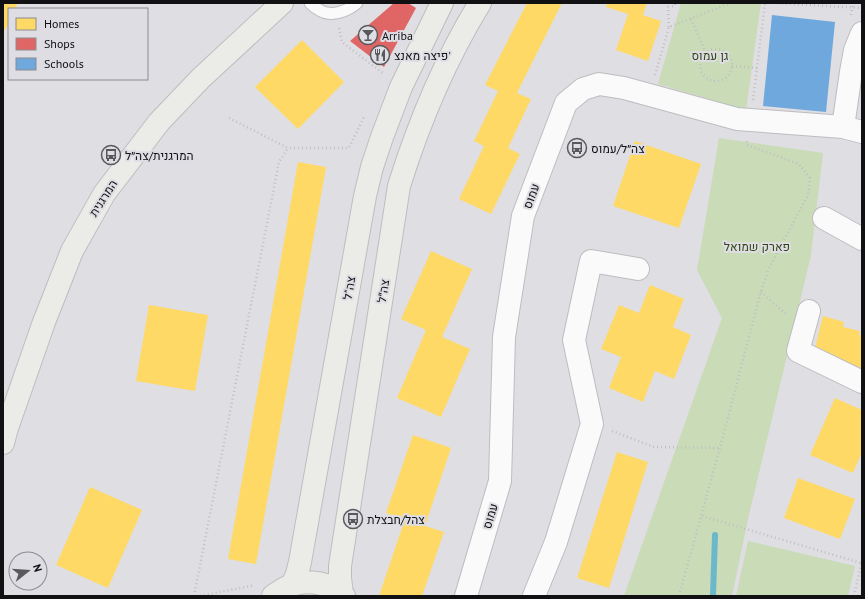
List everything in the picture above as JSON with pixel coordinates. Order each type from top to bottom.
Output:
[{"type":"main road","name":"המרגנית","points":[[3,443],[44,322],[72,251],[104,194],[159,122],[201,78],[282,3]]},
{"type":"main road","name":"צה\"ל","points":[[292,585],[300,562],[365,196],[372,167],[401,87],[442,3]]},
{"type":"main road","name":"צה״ל","points":[[343,595],[340,578],[340,566],[399,186],[430,99],[466,27],[480,3]]},
{"type":"main road","points":[[266,590],[281,590],[292,585],[305,582],[318,583],[331,587],[343,595]]},
{"type":"street","points":[[853,129],[850,72],[855,50],[856,26]]},
{"type":"street","name":"עמוס","points":[[466,596],[500,481],[504,337],[523,216],[566,102],[583,89],[599,84],[624,88],[738,120],[853,129]]},
{"type":"street","points":[[824,218],[862,240]]},
{"type":"street","points":[[534,596],[556,542],[592,424],[574,340],[591,261],[638,269]]},
{"type":"street","points":[[806,321],[798,351],[862,382]]},
{"type":"lane","points":[[310,3],[321,12],[336,14],[354,6],[357,3]]},
{"type":"path","points":[[649,96],[669,27],[668,7],[675,6],[675,3]]},
{"type":"path","points":[[669,27],[731,3]]},
{"type":"path","points":[[679,596],[702,516],[761,291],[769,268],[808,195],[810,178],[799,164],[747,145],[748,120],[757,68],[765,3]]},
{"type":"path","points":[[774,3],[862,8]]},
{"type":"path","points":[[853,3],[852,8],[856,26]]},
{"type":"path","points":[[336,14],[342,42],[401,87]]},
{"type":"path","points":[[691,18],[706,53]]},
{"type":"path","points":[[713,50],[722,50],[731,58],[732,70],[724,80],[716,81],[708,79],[702,72],[700,64],[706,53],[713,50]]},
{"type":"path","points":[[732,66],[757,68]]},
{"type":"path","points":[[229,118],[288,148],[349,148]]},
{"type":"path","points":[[194,596],[279,162],[288,148]]},
{"type":"path","points":[[764,243],[780,247]]},
{"type":"path","points":[[761,291],[806,321]]},
{"type":"path","points":[[592,424],[654,447],[720,448]]},
{"type":"path","points":[[702,516],[862,562],[854,596]]},
{"type":"path","points":[[200,596],[266,590]]},
{"type":"green space","name":"גן עמוס","points":[[681,3],[761,3],[746,110],[658,84]]},
{"type":"green space","name":"פארק שמואל","points":[[719,138],[823,153],[811,255],[748,519],[732,596],[624,596],[722,318],[697,270]]},
{"type":"green space","points":[[748,541],[855,566],[848,596],[736,596]]},
{"type":"building: Homes","points":[[3,3],[18,3],[16,8],[8,8],[8,24],[5,30],[3,29]]},
{"type":"building: Homes","points":[[527,3],[562,3],[517,93],[531,99],[508,148],[520,154],[491,214],[459,199],[484,146],[474,141],[498,91],[485,85]]},
{"type":"building: Homes","points":[[607,3],[647,3],[643,15],[661,21],[648,61],[616,50],[628,14],[606,7]]},
{"type":"building: Homes","points":[[302,40],[344,82],[298,129],[255,87]]},
{"type":"building: Homes","points":[[635,141],[701,164],[679,228],[613,206]]},
{"type":"building: Homes","points":[[298,162],[326,167],[256,564],[228,559]]},
{"type":"building: Homes","points":[[431,251],[472,269],[442,337],[470,349],[441,417],[397,398],[426,330],[401,319]]},
{"type":"building: Homes","points":[[650,285],[684,299],[673,327],[691,335],[674,379],[655,371],[643,402],[609,388],[621,357],[601,349],[619,305],[639,313]]},
{"type":"building: Homes","points":[[149,305],[208,315],[195,391],[136,381]]},
{"type":"building: Homes","points":[[823,316],[844,322],[843,327],[860,331],[859,335],[862,336],[862,372],[814,352]]},
{"type":"building: Homes","points":[[835,398],[862,410],[862,452],[853,473],[810,455]]},
{"type":"building: Homes","points":[[413,435],[451,448],[425,526],[444,532],[422,596],[379,596],[405,519],[386,513]]},
{"type":"building: Homes","points":[[617,452],[648,462],[609,588],[577,578]]},
{"type":"building: Homes","points":[[798,478],[855,499],[840,539],[784,518]]},
{"type":"building: Homes","points":[[90,487],[142,510],[108,588],[56,565]]},
{"type":"building: Shops","points":[[394,3],[408,3],[416,8],[384,67],[350,41]]},
{"type":"building: Schools","points":[[772,15],[835,22],[826,112],[763,106]]},
{"type":"waterway","points":[[713,596],[715,535]]},
{"type":"place","name":"Arriba","points":[[368,35]]},
{"type":"place","name":"פיצה מאנצ'","points":[[380,55]]},
{"type":"place","name":"צה״ל/עמוס","points":[[577,148]]},
{"type":"place","name":"המרגנית/צה״ל","points":[[111,155]]},
{"type":"place","name":"צהל/חבצלת","points":[[353,519]]}]
